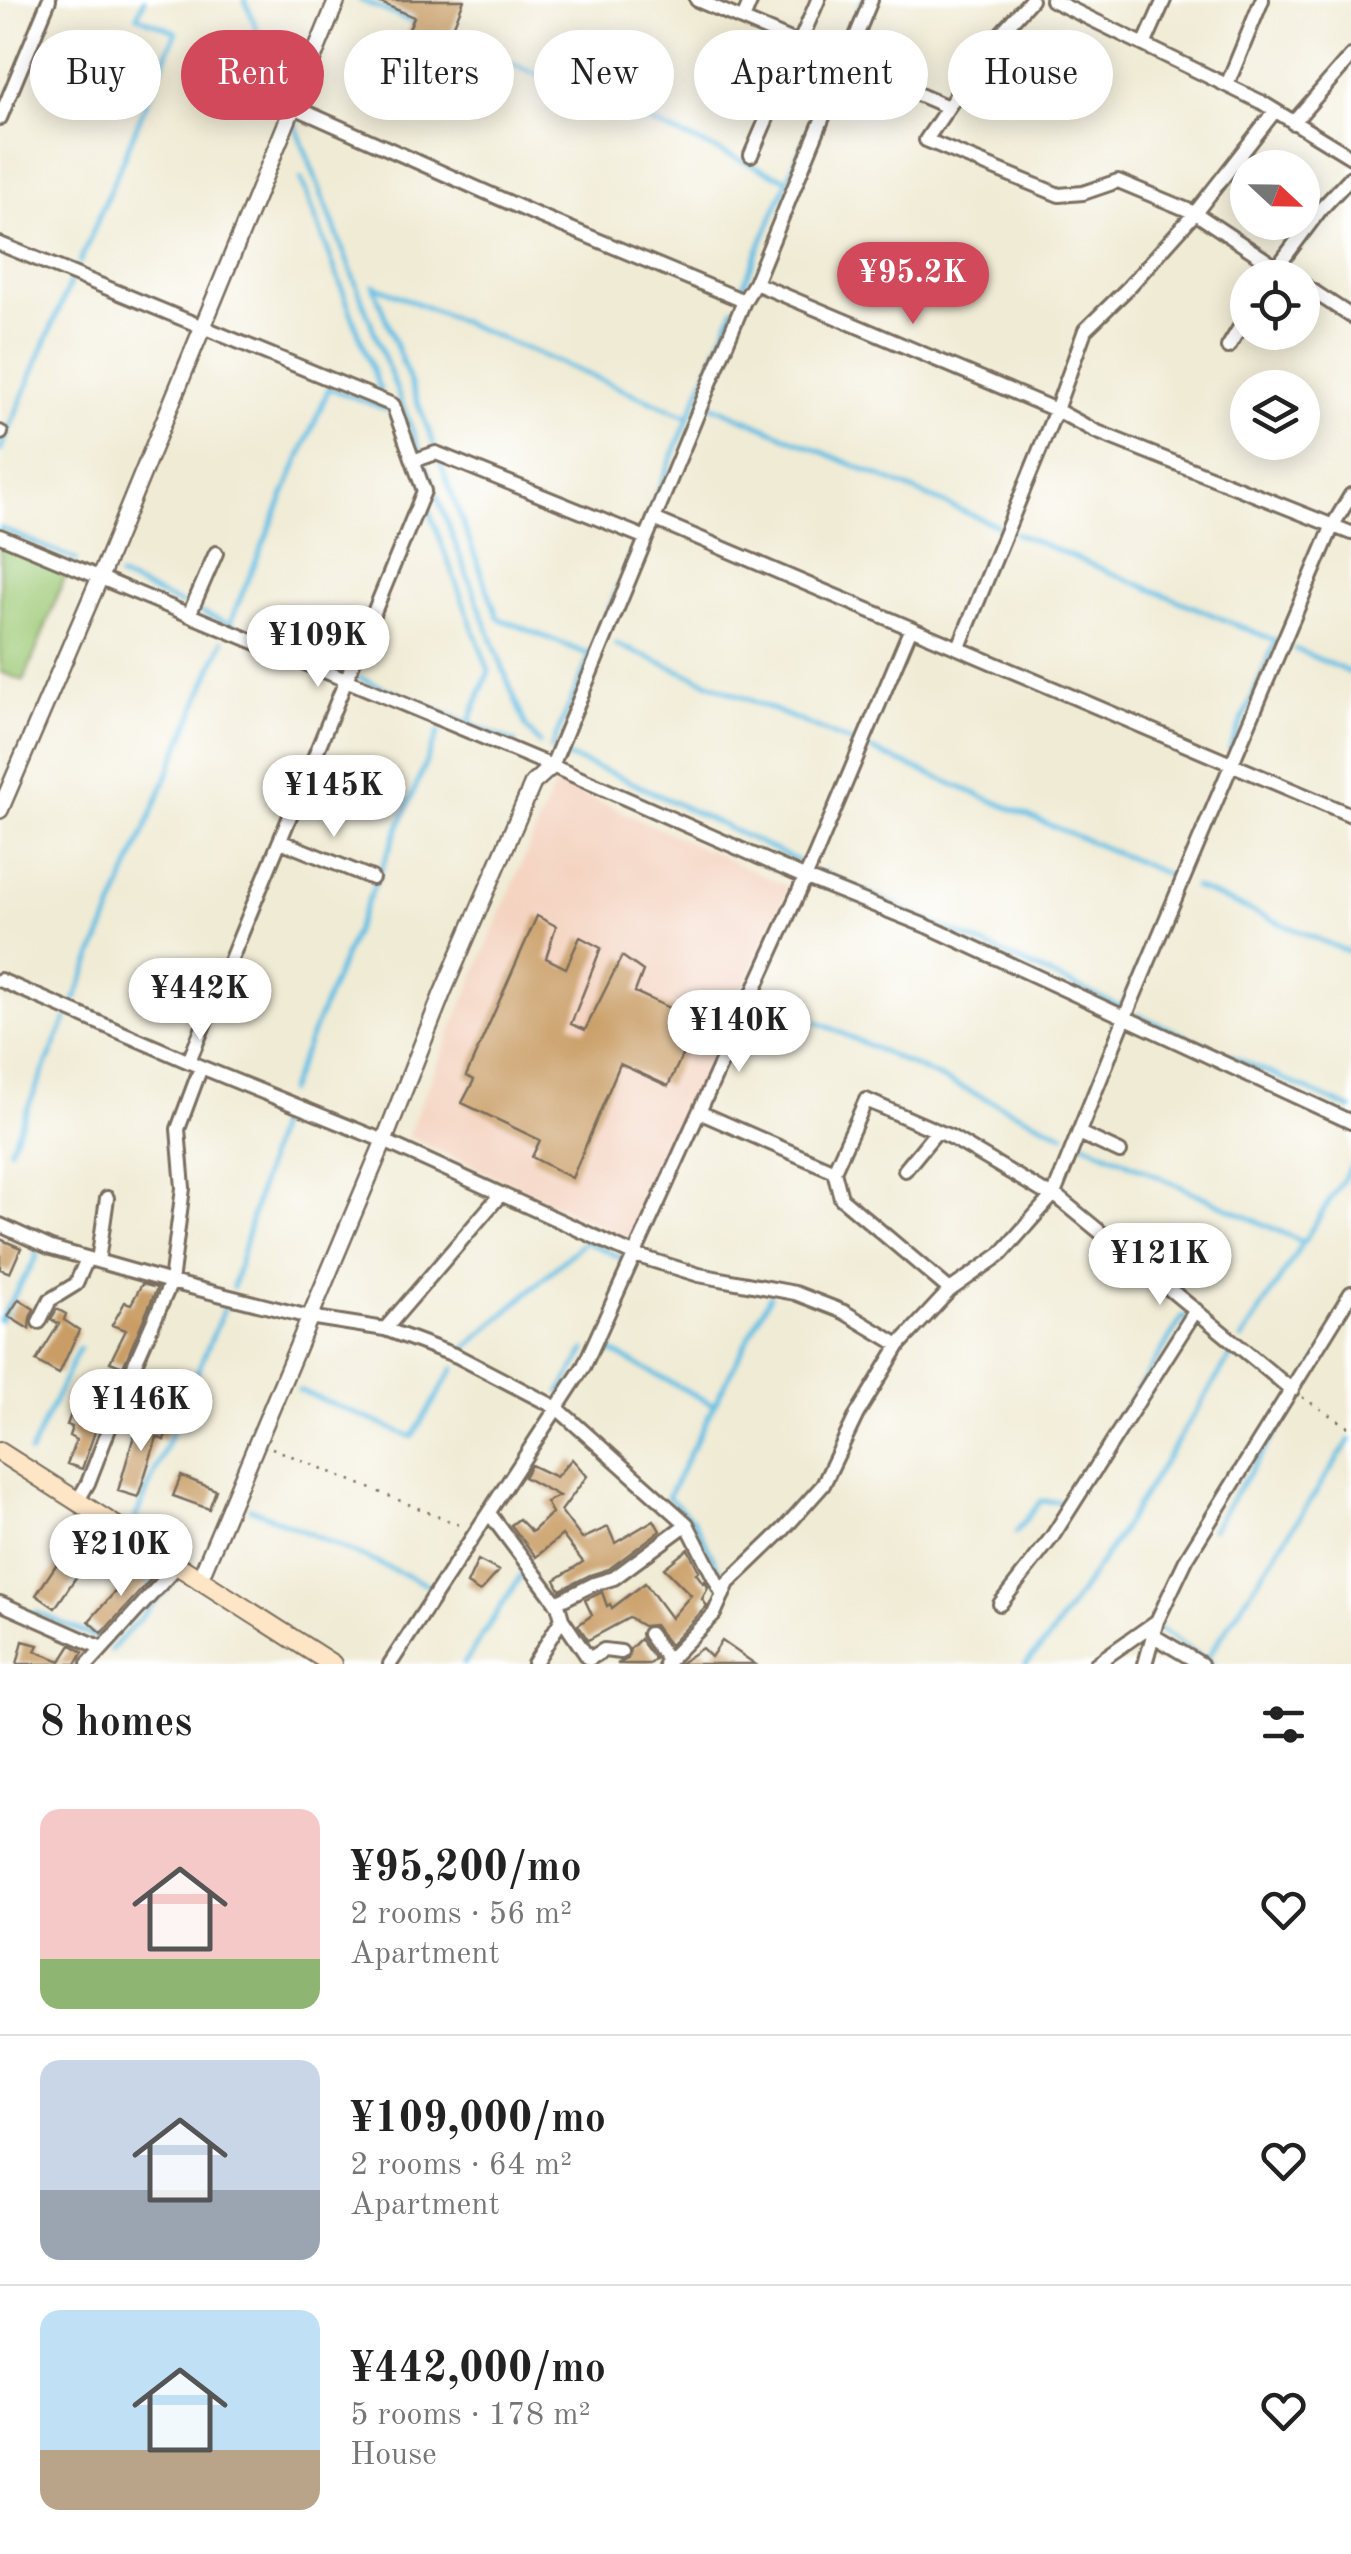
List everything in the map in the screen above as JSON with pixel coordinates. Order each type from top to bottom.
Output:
[{"type":"main road","points":[[0,1452],[332,1664]]},
{"type":"street","points":[[0,118],[49,0]]},
{"type":"street","points":[[324,32],[337,0]]},
{"type":"street","points":[[697,0],[769,30]]},
{"type":"street","points":[[743,19],[751,0]]},
{"type":"street","points":[[805,30],[818,0]]},
{"type":"street","points":[[859,30],[872,0]]},
{"type":"street","points":[[1004,30],[1031,0]]},
{"type":"street","points":[[1052,0],[1261,102],[1351,157]]},
{"type":"street","points":[[1144,45],[1164,0]]},
{"type":"street","points":[[1227,85],[1262,0]]},
{"type":"street","points":[[1294,122],[1351,56]]},
{"type":"street","points":[[928,99],[948,107],[926,140],[1060,194],[1084,193],[1118,182],[1195,213],[1256,260]]},
{"type":"street","points":[[959,647],[1085,330],[1195,213],[1274,112]]},
{"type":"street","points":[[0,810],[289,120]]},
{"type":"street","points":[[311,120],[744,301]]},
{"type":"street","points":[[752,155],[767,120]]},
{"type":"street","points":[[199,1581],[442,994],[533,783],[552,766],[821,120]]},
{"type":"street","points":[[1281,260],[1351,177]]},
{"type":"street","points":[[0,244],[393,405],[421,458],[424,492],[280,841],[195,1064],[178,1129],[183,1188],[171,1282],[77,1502]]},
{"type":"street","points":[[754,283],[1056,410],[1095,431],[1351,532]]},
{"type":"street","points":[[1320,296],[1351,316]]},
{"type":"street","points":[[421,458],[436,453],[646,538]]},
{"type":"street","points":[[649,1634],[666,1662],[714,1614],[728,1583],[823,1486],[857,1414],[898,1345],[950,1290],[1002,1254],[1054,1194],[1333,525],[1351,495]]},
{"type":"street","points":[[654,519],[1351,815]]},
{"type":"street","points":[[0,536],[936,930],[1351,1122]]},
{"type":"street","points":[[190,615],[216,553]]},
{"type":"street","points":[[390,1664],[584,1366],[804,877],[911,628]]},
{"type":"street","points":[[280,841],[372,878]]},
{"type":"street","points":[[0,980],[384,1141],[635,1255],[699,1275],[795,1292],[844,1312],[898,1345]]},
{"type":"street","points":[[950,1290],[841,1198],[834,1171],[866,1100],[951,1137],[1042,1191],[1054,1194],[1292,1390]]},
{"type":"street","points":[[699,1112],[834,1171]]},
{"type":"street","points":[[905,1170],[937,1132]]},
{"type":"street","points":[[1079,1134],[1120,1152]]},
{"type":"street","points":[[385,1329],[501,1194]]},
{"type":"street","points":[[39,1322],[50,1300],[76,1284],[92,1260],[107,1198]]},
{"type":"street","points":[[0,1224],[51,1248],[92,1260],[309,1317],[385,1329],[457,1356],[557,1408],[687,1524],[722,1595]]},
{"type":"street","points":[[1145,1664],[1157,1620],[1188,1558],[1351,1293]]},
{"type":"street","points":[[1000,1604],[1052,1536],[1196,1310]]},
{"type":"street","points":[[489,1513],[556,1603],[562,1619],[590,1659],[604,1650],[621,1652]]},
{"type":"street","points":[[556,1603],[614,1578],[687,1524]]},
{"type":"street","points":[[88,1664],[178,1565]]},
{"type":"street","points":[[0,1603],[102,1648]]},
{"type":"street","points":[[534,1664],[562,1619]]},
{"type":"street","points":[[1096,1664],[1157,1620]]},
{"type":"street","points":[[1152,1635],[1201,1664]]},
{"type":"path","points":[[1292,1390],[1351,1429]]},
{"type":"path","points":[[257,1442],[476,1532]]},
{"type":"shaded area","points":[[556,782],[789,887],[629,1239],[407,1136]]},
{"type":"green space","points":[[0,540],[69,567],[24,681],[0,672]]},
{"type":"building","points":[[374,0],[464,0],[452,30],[409,30],[414,17]]},
{"type":"building","points":[[537,916],[556,926],[546,958],[566,968],[580,937],[601,948],[571,1024],[585,1030],[622,956],[643,971],[635,992],[698,1021],[668,1086],[620,1064],[572,1178],[532,1157],[540,1140],[462,1103],[474,1080],[466,1076]]},
{"type":"building","points":[[0,1239],[21,1248],[10,1273],[0,1269]]},
{"type":"building","points":[[142,1284],[157,1288],[123,1367],[110,1362],[126,1330],[112,1325],[125,1302],[131,1304]]},
{"type":"building","points":[[19,1299],[34,1309],[29,1329],[8,1316]]},
{"type":"building","points":[[57,1309],[66,1314],[64,1320],[79,1330],[59,1374],[36,1361],[59,1324],[51,1319]]},
{"type":"building","points":[[71,1414],[97,1426],[82,1469],[67,1464],[76,1440],[69,1436]]},
{"type":"building","points":[[140,1415],[169,1425],[164,1440],[157,1437],[138,1497],[118,1491]]},
{"type":"building","points":[[572,1459],[587,1476],[561,1511],[582,1539],[608,1527],[615,1543],[654,1520],[660,1531],[609,1569],[560,1590],[555,1580],[583,1562],[562,1535],[536,1557],[511,1525],[519,1519],[532,1532],[552,1513],[546,1502],[559,1496],[524,1477],[531,1465],[556,1477]]},
{"type":"building","points":[[181,1476],[216,1490],[209,1509],[173,1496]]},
{"type":"building","points":[[80,1529],[100,1542],[55,1608],[36,1595]]},
{"type":"building","points":[[688,1549],[699,1571],[696,1573],[708,1588],[702,1599],[707,1606],[670,1645],[654,1625],[643,1626],[629,1618],[588,1640],[578,1625],[592,1615],[585,1600],[602,1592],[607,1606],[612,1608],[645,1583],[671,1618],[691,1595],[664,1568]]},
{"type":"building","points":[[478,1560],[499,1571],[480,1592],[467,1584]]},
{"type":"building","points":[[139,1565],[152,1578],[102,1633],[89,1621]]},
{"type":"building","points":[[640,1639],[655,1659],[649,1664],[617,1664],[628,1659],[630,1649]]},
{"type":"building","points":[[23,1641],[38,1645],[35,1651],[61,1661],[71,1645],[83,1652],[76,1664],[17,1664]]},
{"type":"building","points":[[722,1641],[755,1664],[679,1664],[702,1648],[711,1657]]},
{"type":"waterway","points":[[80,262],[176,32],[137,16],[144,0]]},
{"type":"waterway","points":[[245,0],[257,30]]},
{"type":"waterway","points":[[360,0],[417,24]]},
{"type":"waterway","points":[[850,30],[863,0]]},
{"type":"waterway","points":[[514,65],[788,180]]},
{"type":"waterway","points":[[293,120],[509,684],[526,727],[539,743]]},
{"type":"waterway","points":[[743,286],[813,120]]},
{"type":"waterway","points":[[301,179],[380,390]]},
{"type":"waterway","points":[[0,451],[70,283]]},
{"type":"waterway","points":[[434,445],[373,285],[689,417]]},
{"type":"waterway","points":[[645,523],[734,308]]},
{"type":"waterway","points":[[229,625],[329,388],[388,410]]},
{"type":"waterway","points":[[711,405],[998,526]]},
{"type":"waterway","points":[[439,459],[498,618],[590,655]]},
{"type":"waterway","points":[[426,502],[489,671],[469,723]]},
{"type":"waterway","points":[[0,528],[76,560]]},
{"type":"waterway","points":[[1015,533],[1276,641],[1230,749]]},
{"type":"waterway","points":[[551,749],[635,548]]},
{"type":"waterway","points":[[119,577],[181,604]]},
{"type":"waterway","points":[[203,613],[337,669]]},
{"type":"waterway","points":[[73,1004],[223,641]]},
{"type":"waterway","points":[[616,644],[855,744]]},
{"type":"waterway","points":[[1295,649],[1351,673]]},
{"type":"waterway","points":[[360,678],[515,743]]},
{"type":"waterway","points":[[288,1091],[439,731]]},
{"type":"waterway","points":[[872,750],[1178,879]]},
{"type":"waterway","points":[[567,757],[614,774],[798,861]]},
{"type":"waterway","points":[[1178,876],[1220,774]]},
{"type":"waterway","points":[[821,872],[1119,1006]]},
{"type":"waterway","points":[[1194,887],[1351,953]]},
{"type":"waterway","points":[[1122,1008],[1171,891]]},
{"type":"waterway","points":[[762,997],[1064,1134]]},
{"type":"waterway","points":[[1138,1015],[1351,1109]]},
{"type":"waterway","points":[[10,1149],[66,1019]]},
{"type":"waterway","points":[[233,1287],[281,1110]]},
{"type":"waterway","points":[[1082,1142],[1303,1242]]},
{"type":"waterway","points":[[1242,1339],[1351,1167]]},
{"type":"waterway","points":[[464,1350],[585,1241],[626,1260],[625,1263]]},
{"type":"waterway","points":[[0,1320],[37,1256],[35,1249]]},
{"type":"waterway","points":[[605,1348],[714,1405],[770,1296]]},
{"type":"waterway","points":[[1212,1529],[1351,1307]]},
{"type":"waterway","points":[[135,1519],[224,1309]]},
{"type":"waterway","points":[[1120,1418],[1183,1317],[1198,1322],[1225,1342]]},
{"type":"waterway","points":[[30,1453],[79,1348]]},
{"type":"waterway","points":[[1026,1664],[1050,1637],[1115,1541],[1235,1349]]},
{"type":"waterway","points":[[560,1392],[585,1350]]},
{"type":"waterway","points":[[299,1390],[412,1437],[454,1368]]},
{"type":"waterway","points":[[714,1405],[668,1497],[693,1520],[723,1577]]},
{"type":"waterway","points":[[1212,1664],[1206,1660],[1350,1440]]},
{"type":"waterway","points":[[1016,1532],[1041,1501],[1069,1500]]},
{"type":"waterway","points":[[250,1508],[433,1587]]},
{"type":"waterway","points":[[464,1664],[525,1569],[522,1566]]},
{"type":"waterway","points":[[150,1587],[163,1572]]},
{"type":"waterway","points":[[111,1650],[173,1582]]},
{"type":"waterway","points":[[35,1612],[102,1640],[106,1636]]},
{"type":"waterway","points":[[1159,1629],[1206,1660]]}]
